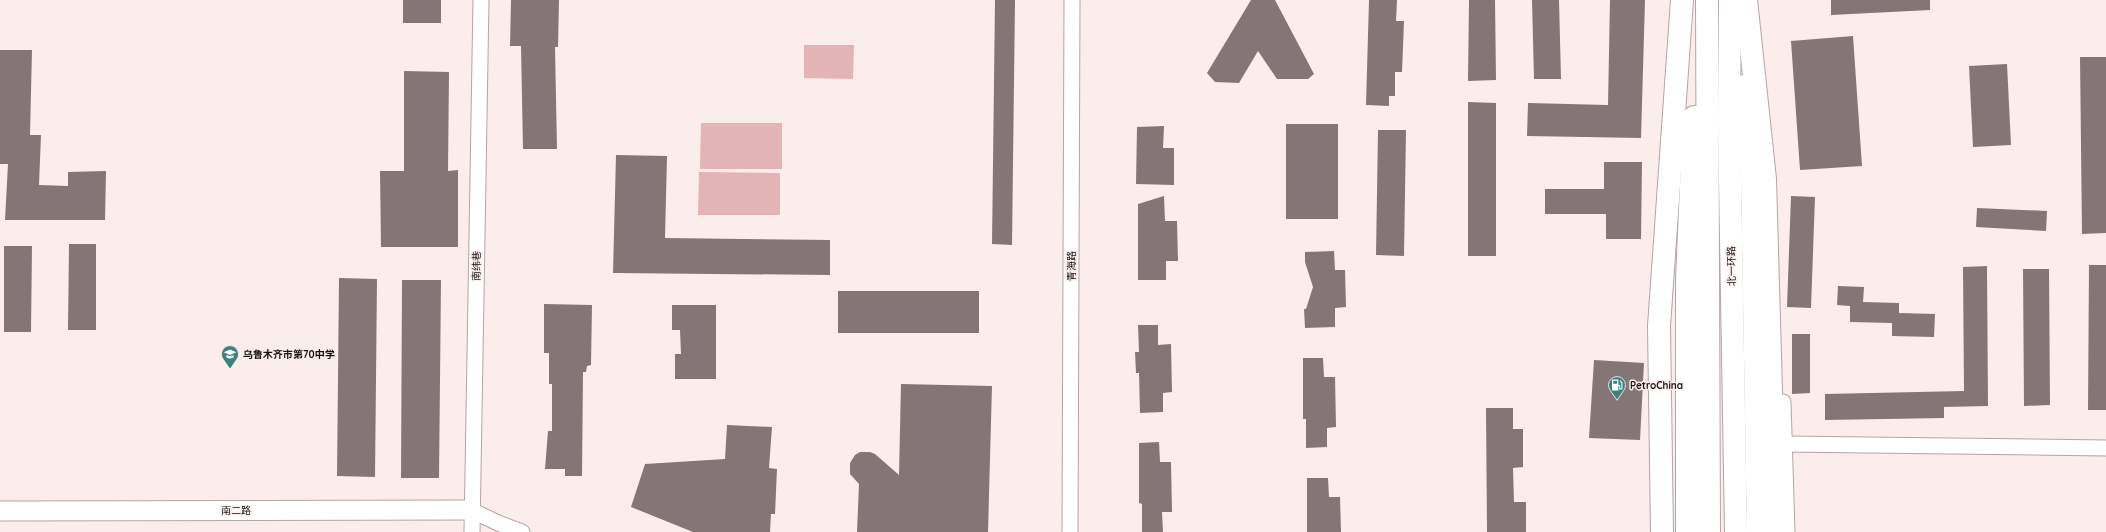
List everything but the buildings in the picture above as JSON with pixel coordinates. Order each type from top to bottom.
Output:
[{"type":"main road","points":[[1662,532],[1660,326],[1682,0]]},
{"type":"main road","name":"北一环路","points":[[1730,0],[1729,121],[1736,532]]},
{"type":"main road","points":[[1746,0],[1765,179],[1774,532]]},
{"type":"main road","points":[[1688,532],[1687,279],[1703,8]]},
{"type":"main road","points":[[1703,8],[1709,532]]},
{"type":"main road","points":[[1744,69],[1752,180],[1758,532]]},
{"type":"street","name":"南纬巷","points":[[472,532],[471,510],[481,0]]},
{"type":"street","name":"青海路","points":[[1070,532],[1072,0]]},
{"type":"street","points":[[1784,402],[1787,532]]},
{"type":"street","points":[[1784,444],[2106,448]]},
{"type":"street","name":"南二路","points":[[0,511],[471,510]]},
{"type":"street","points":[[471,510],[498,523],[522,532]]},
{"type":"shaded area","points":[[804,45],[854,45],[853,79],[804,78]]},
{"type":"shaded area","points":[[701,123],[782,123],[782,169],[700,169]]},
{"type":"shaded area","points":[[699,172],[780,173],[780,215],[698,215]]},
{"type":"place","name":"乌鲁木齐市第70中学","points":[[230,369]]},
{"type":"place","name":"PetroChina","points":[[1617,400]]}]
